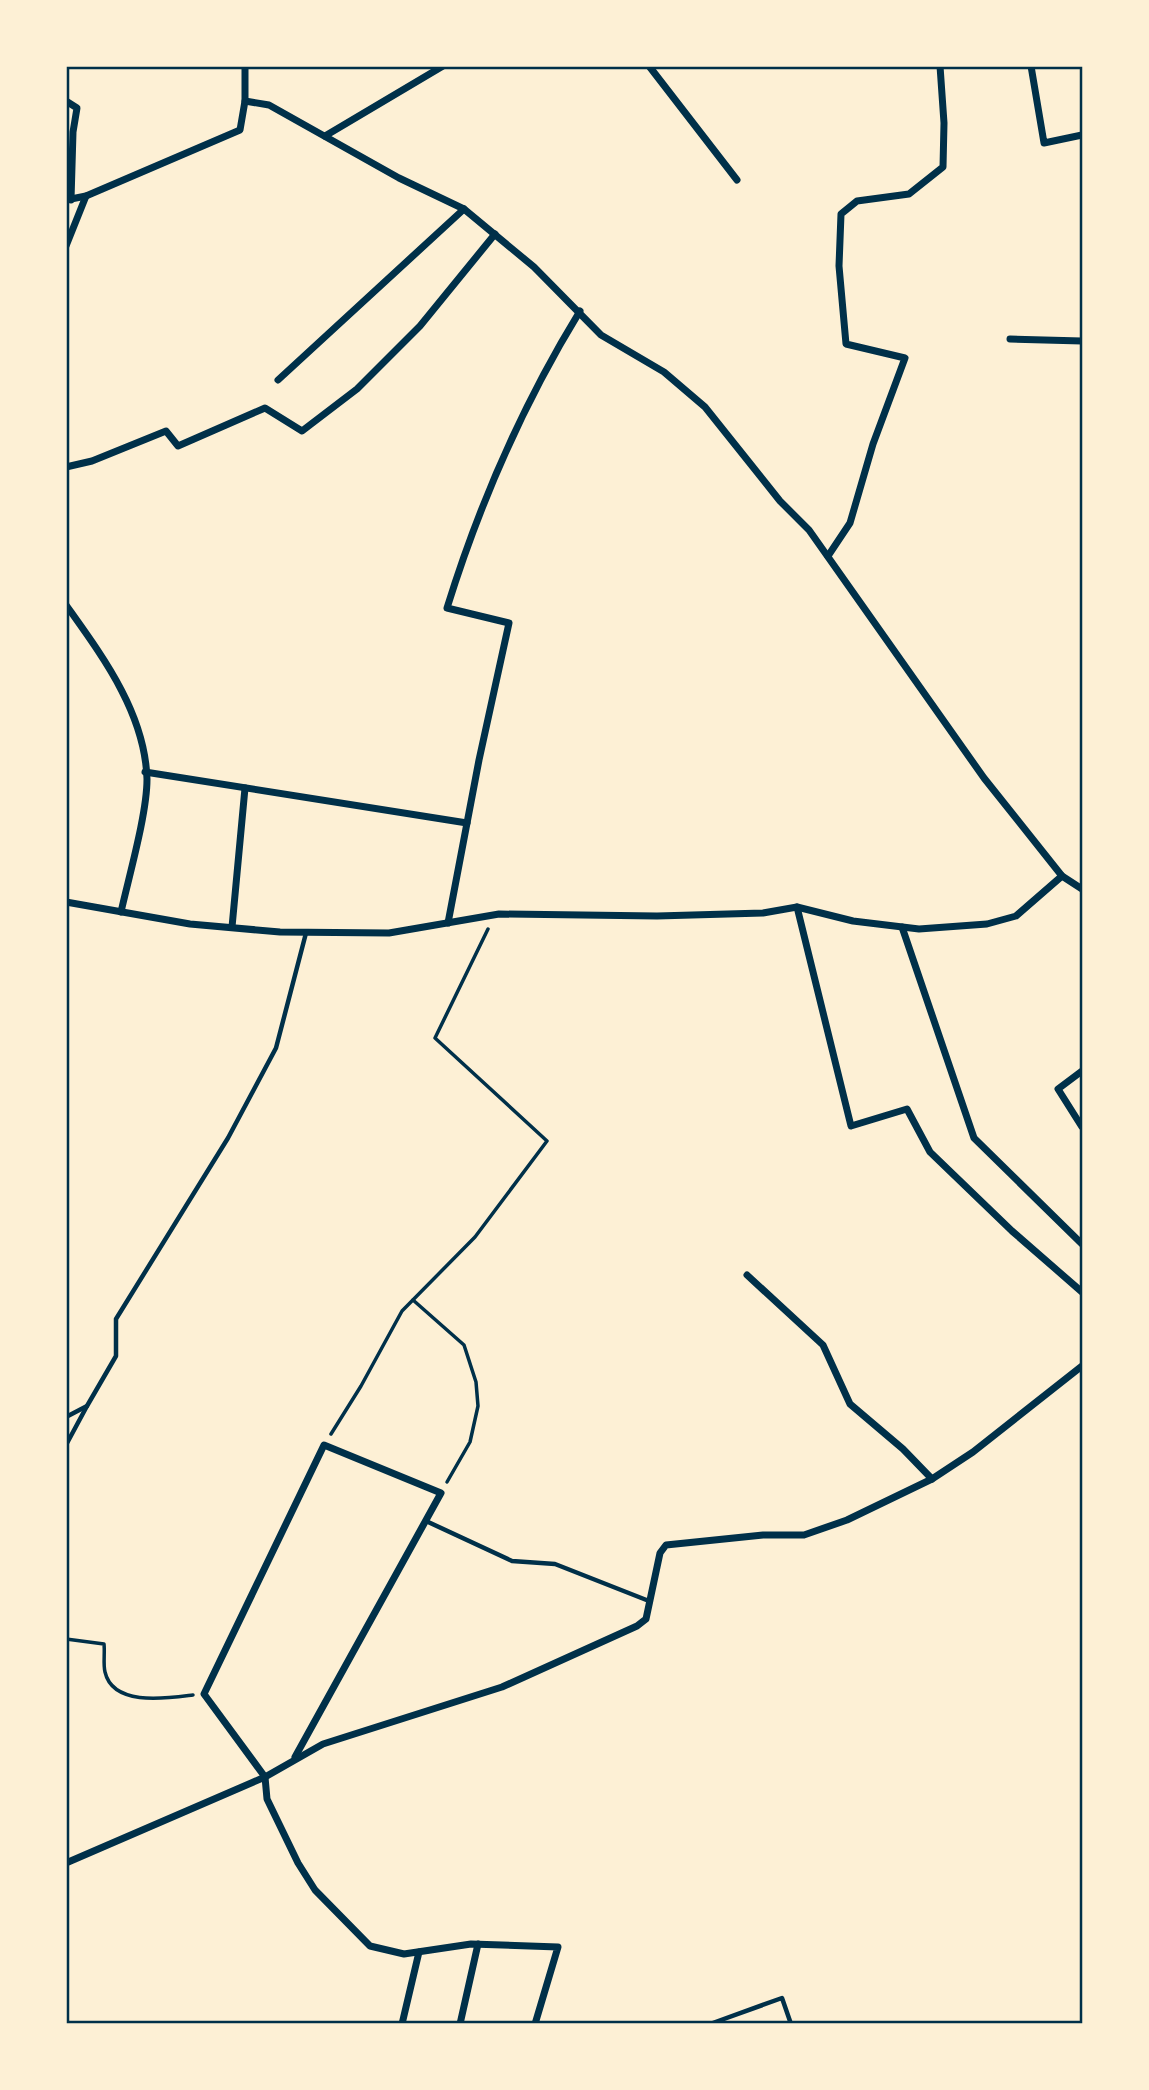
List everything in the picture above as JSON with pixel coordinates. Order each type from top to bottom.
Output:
[{"type":"street","points":[[66,101],[77,108],[69,200],[86,196],[240,130],[245,101],[245,66]]},
{"type":"street","points":[[325,136],[443,66]]},
{"type":"street","points":[[649,66],[737,180]]},
{"type":"street","points":[[828,556],[850,523],[873,444],[905,358],[846,344],[839,265],[841,214],[857,201],[909,194],[943,167],[944,123],[940,66]]},
{"type":"street","points":[[1031,66],[1044,143],[1083,135]]},
{"type":"street","points":[[245,101],[269,105],[399,178],[464,209],[580,312],[601,335],[664,372],[705,407],[828,556],[984,778],[1062,876],[1083,889]]},
{"type":"street","points":[[66,246],[86,196]]},
{"type":"street","points":[[278,380],[464,209]]},
{"type":"street","points":[[66,467],[92,461],[166,431],[178,446],[265,408],[302,432],[357,389],[420,326],[495,234]]},
{"type":"street","points":[[448,923],[509,623],[447,608],[465,548],[497,469],[559,346],[580,312]]},
{"type":"street","points":[[1010,339],[1083,341]]},
{"type":"street","points":[[66,605],[109,666],[138,726],[145,772],[140,821],[121,912]]},
{"type":"street","points":[[145,772],[467,823]]},
{"type":"street","points":[[232,927],[245,788]]},
{"type":"street","points":[[66,902],[232,927],[306,932],[388,933],[494,915],[657,916],[763,913],[797,907],[853,921],[919,929],[987,924],[1016,916],[1062,876]]},
{"type":"street","points":[[797,907],[851,1126],[907,1109],[930,1152],[1012,1231],[1083,1292]]},
{"type":"street","points":[[902,927],[974,1138],[1083,1244]]},
{"type":"street","points":[[1083,1071],[1058,1088],[1083,1127]]},
{"type":"street","points":[[747,1275],[823,1345],[850,1405],[903,1449],[932,1479]]},
{"type":"street","points":[[66,1863],[265,1777],[295,1757],[348,1734],[502,1687],[637,1626],[646,1619],[660,1553],[666,1545],[750,1536],[804,1535],[847,1520],[932,1479],[973,1452],[1083,1366]]},
{"type":"street","points":[[295,1757],[441,1493],[324,1445],[204,1694],[265,1777],[267,1798],[314,1890],[370,1946],[404,1954],[478,1944],[558,1947],[535,2024]]},
{"type":"street","points":[[460,2024],[478,1944]]},
{"type":"street","points":[[402,2024],[419,1952]]},
{"type":"lane","points":[[66,1446],[116,1356],[116,1319],[228,1138],[276,1048],[306,932]]},
{"type":"lane","points":[[66,1417],[87,1406]]},
{"type":"lane","points":[[425,1520],[512,1561],[555,1564],[649,1601]]},
{"type":"lane","points":[[710,2024],[782,1998],[791,2024]]},
{"type":"path","points":[[324,1445],[361,1386],[402,1311],[475,1237],[547,1141],[435,1038],[494,915]]},
{"type":"path","points":[[413,1300],[464,1345],[475,1382],[478,1406],[470,1442],[441,1493]]},
{"type":"path","points":[[66,1639],[104,1644],[105,1673],[114,1687],[144,1700],[204,1694]]}]
